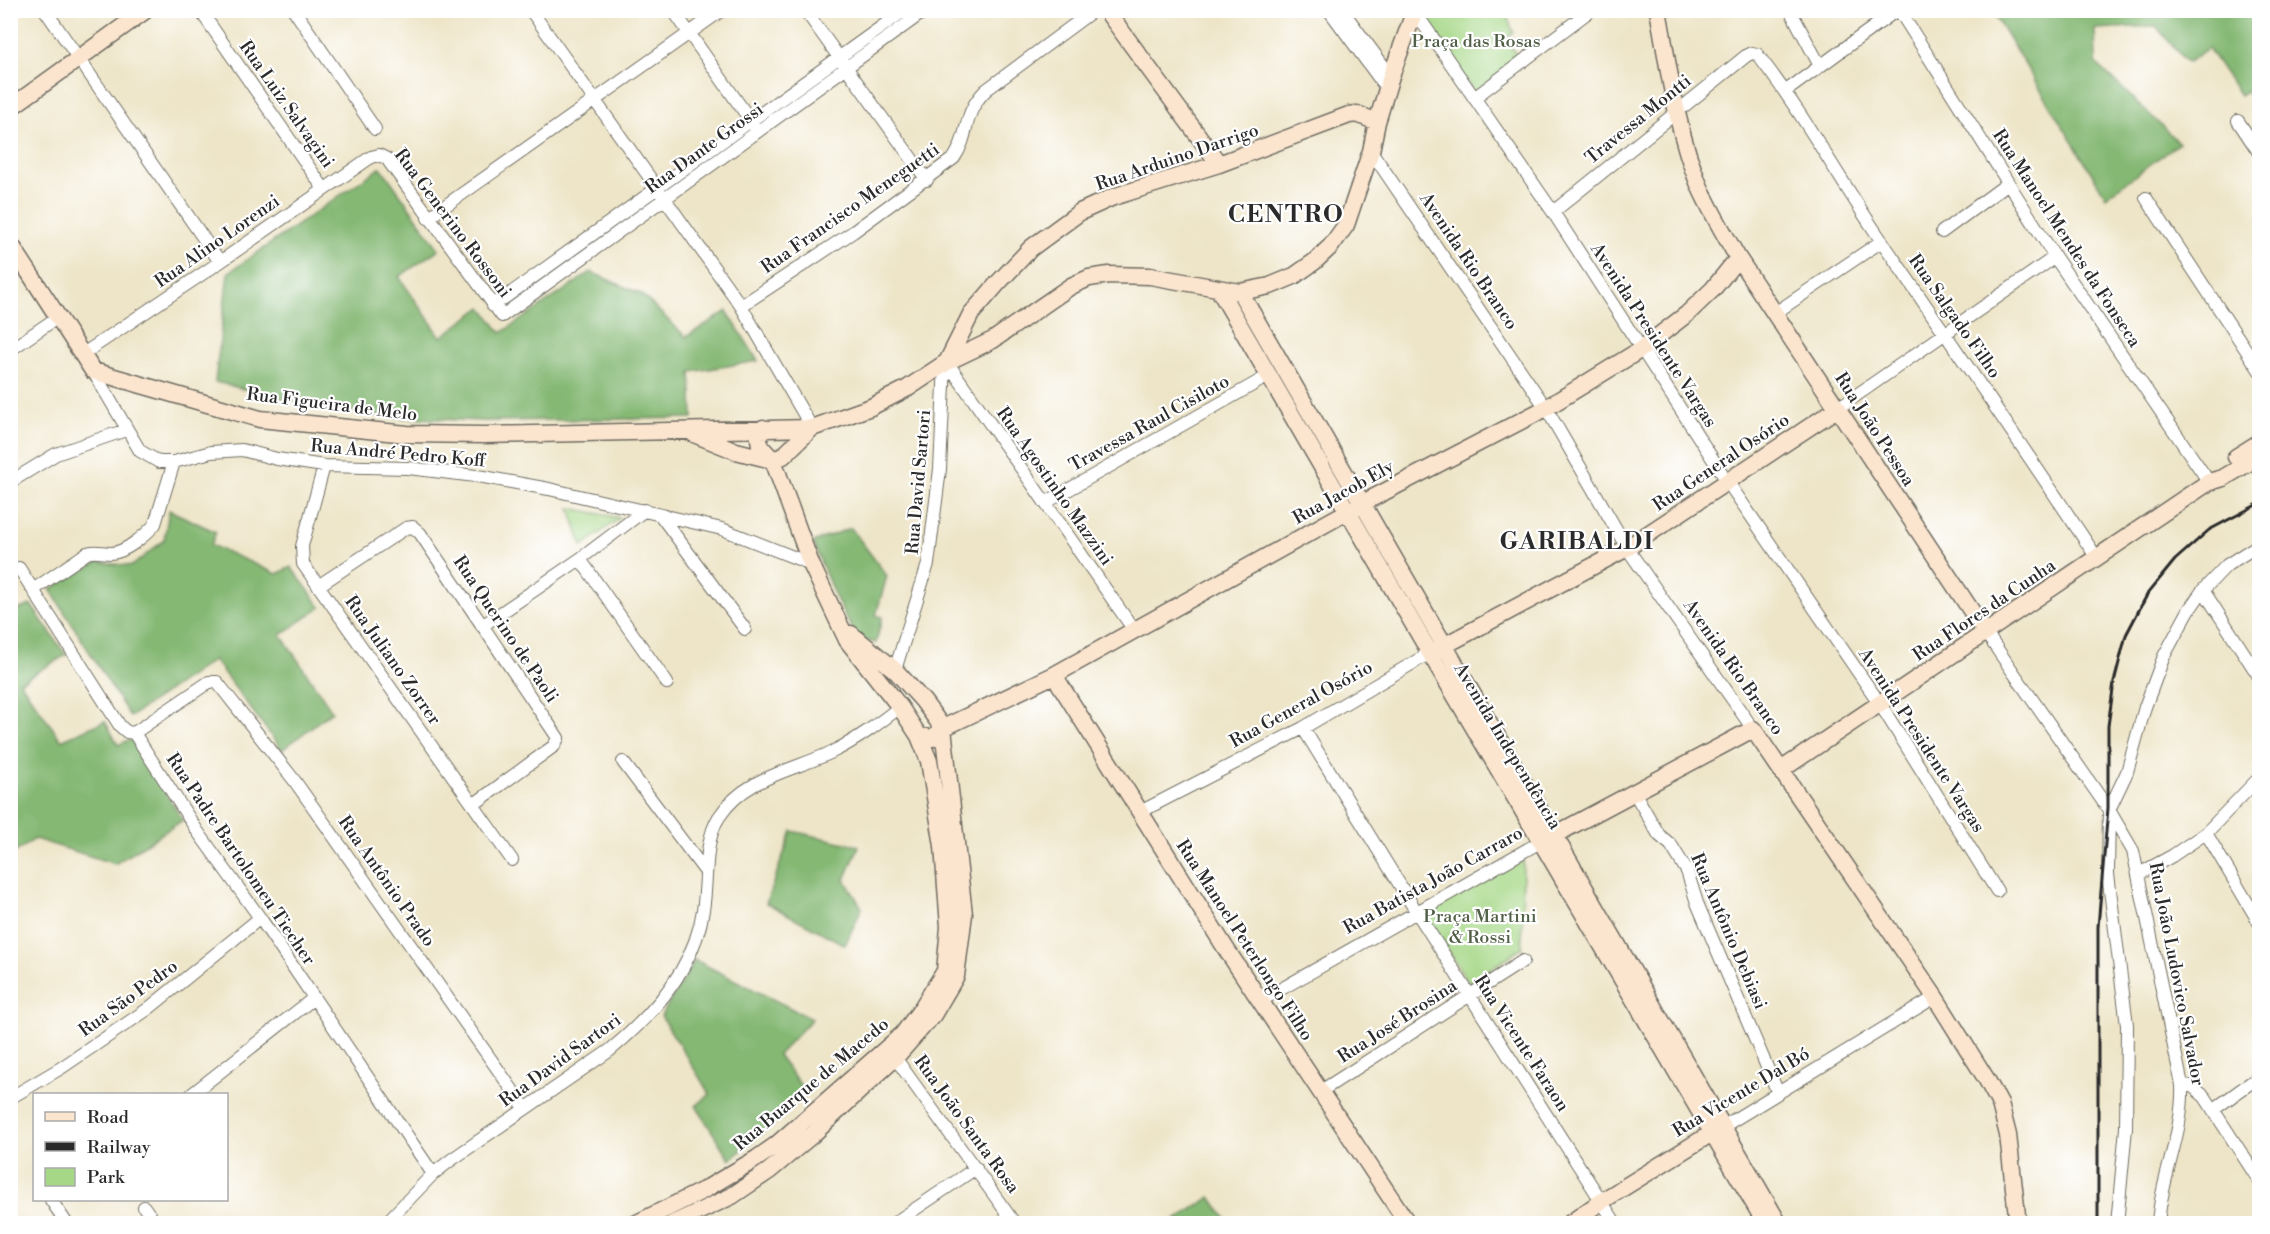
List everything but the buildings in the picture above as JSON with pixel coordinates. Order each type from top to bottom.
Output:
[{"type":"main road","points":[[10,108],[146,10]]},
{"type":"main road","points":[[1106,10],[1219,164]]},
{"type":"main road","name":"Rua João Pessoa","points":[[1658,10],[1676,110],[1698,183],[1710,208],[1738,258],[1986,633]]},
{"type":"main road","points":[[768,428],[812,428],[871,407],[908,388],[946,363],[993,340],[1071,286],[1089,278],[1110,275],[1150,276],[1240,292],[1270,286],[1294,276],[1331,246],[1346,225],[1371,151],[1389,82],[1415,11]]},
{"type":"main road","name":"Rua Arduino Darrigo","points":[[946,363],[971,314],[998,283],[1031,248],[1080,212],[1138,189],[1219,164],[1348,116],[1358,114],[1377,122]]},
{"type":"main road","points":[[10,243],[93,371]]},
{"type":"main road","name":"Rua Jacob Ely","points":[[919,736],[923,739],[933,738],[943,728],[1054,675],[1355,508],[1545,408],[1640,350],[1695,306],[1713,289],[1738,258]]},
{"type":"main road","name":"Avenida Independência","points":[[1218,288],[1270,375],[1355,508]]},
{"type":"main road","name":"Avenida Independência","points":[[1240,292],[1355,508],[1437,650],[1718,1129],[1779,1224]]},
{"type":"main road","name":"Rua Figueira de Melo","points":[[93,371],[260,419],[407,434],[484,435],[768,428]]},
{"type":"main road","name":"Rua General Osório","points":[[1437,650],[1628,548],[1838,408]]},
{"type":"main road","points":[[768,428],[779,436],[782,448],[773,460]]},
{"type":"main road","points":[[773,460],[783,456],[812,428]]},
{"type":"main road","name":"Rua Figueira de Melo","points":[[688,431],[736,451],[773,460]]},
{"type":"main road","points":[[2216,477],[2259,442]]},
{"type":"main road","points":[[2216,477],[2259,456]]},
{"type":"main road","name":"Rua Buarque de Macedo","points":[[635,1224],[704,1190],[756,1159],[892,1052],[945,971],[949,927],[943,846],[929,761],[919,736],[900,707],[851,645],[841,626],[811,564],[773,460]]},
{"type":"main road","name":"Rua Flores da Cunha","points":[[1781,770],[2216,477]]},
{"type":"main road","name":"Rua Buarque de Macedo","points":[[672,1224],[732,1196],[769,1171],[933,1015],[956,976],[964,914],[943,728],[923,700],[895,670],[841,626]]},
{"type":"main road","name":"Rua Manoel Peterlongo Filho","points":[[1054,675],[1260,1001],[1408,1224]]},
{"type":"main road","points":[[900,707],[910,697],[915,696],[923,700]]},
{"type":"main road","name":"Avenida Rio Branco","points":[[1753,729],[1935,997],[1988,1080],[2000,1104],[2008,1135],[2018,1224]]},
{"type":"main road","name":"Rua Batista João Carraro","points":[[1548,838],[1753,729]]},
{"type":"main road","name":"Avenida Independência","points":[[1718,1129],[1766,1224]]},
{"type":"main road","name":"Rua Vicente Dal Bó","points":[[1569,1224],[1718,1129]]},
{"type":"street","points":[[45,10],[220,262]]},
{"type":"street","name":"Rua Luiz Salvagini","points":[[200,10],[324,189]]},
{"type":"street","points":[[294,10],[375,129]]},
{"type":"street","points":[[673,10],[755,127]]},
{"type":"street","points":[[428,218],[690,35],[722,10]]},
{"type":"street","points":[[805,10],[927,180]]},
{"type":"street","name":"Rua Dante Grossi","points":[[504,315],[662,194],[843,63],[901,18],[926,10]]},
{"type":"street","name":"Rua Francisco Meneguetti","points":[[741,306],[927,180],[954,158],[959,151],[969,111],[975,101],[986,90],[1094,10]]},
{"type":"street","points":[[1329,10],[1389,82]]},
{"type":"street","points":[[1342,10],[1389,82]]},
{"type":"street","points":[[1474,98],[1591,10]]},
{"type":"street","points":[[1790,10],[1820,66]]},
{"type":"street","points":[[1786,92],[1898,10]]},
{"type":"street","name":"Rua Manoel Mendes da Fonseca","points":[[1898,10],[2055,257],[2216,477]]},
{"type":"street","name":"Avenida Presidente Vargas","points":[[1415,11],[1553,212],[1640,350],[1727,481],[1880,704],[1997,891]]},
{"type":"street","points":[[532,12],[597,100],[741,306],[812,428]]},
{"type":"street","name":"Rua Salgado Filho","points":[[1746,56],[1752,53],[1757,54],[1786,92],[1882,241],[2097,558]]},
{"type":"street","name":"Travessa Montti","points":[[1553,212],[1676,110],[1746,56]]},
{"type":"street","points":[[2238,121],[2259,154]]},
{"type":"street","name":"Avenida Rio Branco","points":[[1371,151],[1545,408],[1628,548],[1753,729]]},
{"type":"street","name":"Rua Generino Rossoni","points":[[371,156],[379,155],[387,159],[493,306],[500,315],[504,315]]},
{"type":"street","name":"Rua Alino Lorenzi","points":[[83,354],[220,262],[371,156]]},
{"type":"street","points":[[1942,232],[2007,184]]},
{"type":"street","name":"Rua Dante Grossi","points":[[493,306],[662,194]]},
{"type":"street","points":[[2146,198],[2259,371]]},
{"type":"street","points":[[1775,313],[1882,241]]},
{"type":"street","name":"Rua General Osório","points":[[1838,408],[2055,257]]},
{"type":"street","points":[[10,350],[58,317]]},
{"type":"street","name":"Rua Agostinho Mazzini","points":[[946,363],[1134,630]]},
{"type":"street","name":"Rua David Sartori","points":[[895,670],[928,564],[940,469],[946,363]]},
{"type":"street","points":[[33,590],[87,553],[116,552],[148,532],[155,524],[174,462],[159,462],[140,451],[93,371]]},
{"type":"street","name":"Travessa Raul Cisiloto","points":[[1045,503],[1270,375]]},
{"type":"street","points":[[10,482],[56,454],[126,430]]},
{"type":"street","name":"Rua André Pedro Koff","points":[[174,462],[211,452],[243,450],[278,459],[324,466],[408,468],[484,477],[645,510],[661,516],[722,529],[811,564]]},
{"type":"street","name":"Rua Juliano Zorrer","points":[[324,466],[302,551],[303,564],[512,860]]},
{"type":"street","points":[[482,627],[580,559],[645,510]]},
{"type":"street","points":[[661,516],[745,629]]},
{"type":"street","name":"Rua Querino de Paoli","points":[[318,586],[406,528],[413,526],[420,532],[558,738],[554,746],[473,805]]},
{"type":"street","points":[[2117,1224],[2126,1128],[2127,1025],[2108,874],[2109,810],[2127,772],[2145,707],[2164,656],[2189,610],[2203,590],[2227,565],[2259,544]]},
{"type":"street","points":[[580,559],[667,683]]},
{"type":"street","name":"Rua Padre Bartolomeu Tiecher","points":[[19,568],[120,726],[127,732],[134,733],[198,832],[260,918],[433,1174]]},
{"type":"street","points":[[2203,590],[2259,678]]},
{"type":"street","name":"Rua João Pessoa","points":[[1986,633],[2127,838]]},
{"type":"street","name":"Rua General Osório","points":[[1140,812],[1303,728],[1437,650]]},
{"type":"street","name":"Rua Antônio Prado","points":[[134,733],[213,681],[221,686],[294,780],[525,1108]]},
{"type":"street","name":"Rua David Sartori","points":[[385,1224],[433,1174],[609,1051],[629,1035],[649,1013],[676,979],[687,961],[699,932],[704,909],[705,871],[712,837],[719,818],[734,799],[761,780],[830,753],[867,732],[900,707]]},
{"type":"street","name":"Rua Vicente Faraon","points":[[1303,728],[1416,911],[1616,1224]]},
{"type":"street","points":[[623,762],[705,871]]},
{"type":"street","points":[[2139,874],[2172,856],[2206,833],[2259,777]]},
{"type":"street","name":"Rua Antônio Debiasi","points":[[1634,792],[1659,835],[1671,845],[1687,871],[1697,903],[1779,1092]]},
{"type":"street","points":[[2206,833],[2259,924]]},
{"type":"street","name":"Rua Batista João Carraro","points":[[1260,1001],[1548,838]]},
{"type":"street","name":"Rua João Ludovico Salvador","points":[[2127,838],[2139,874],[2182,1085],[2180,1127],[2160,1203],[2158,1224]]},
{"type":"street","name":"Rua São Pedro","points":[[10,1098],[61,1068],[148,1009],[260,918]]},
{"type":"street","name":"Rua José Brosina","points":[[1321,1091],[1523,961]]},
{"type":"street","name":"Rua Vicente Dal Bó","points":[[1718,1129],[1935,997]]},
{"type":"street","points":[[195,1093],[314,998]]},
{"type":"street","name":"Rua João Santa Rosa","points":[[892,1052],[1015,1224]]},
{"type":"street","points":[[2213,1110],[2259,1076]]},
{"type":"street","points":[[2182,1085],[2197,1089],[2259,1182]]},
{"type":"street","points":[[893,1224],[976,1168]]},
{"type":"street","points":[[52,1201],[67,1224]]},
{"type":"street","points":[[144,1207],[156,1224]]},
{"type":"green space","name":"Praça das Rosas","points":[[1489,10],[1506,14],[1513,32],[1506,39],[1519,59],[1474,93],[1427,21],[1430,11]]},
{"type":"green space","points":[[1992,11],[2259,11],[2259,88],[2240,95],[2208,48],[2187,63],[2156,26],[2095,29],[2096,63],[2179,143],[2106,197]]},
{"type":"green space","points":[[381,167],[439,249],[399,277],[441,337],[482,307],[501,333],[591,272],[641,294],[686,337],[727,311],[758,361],[691,372],[693,418],[484,421],[388,417],[305,404],[215,382],[228,273]]},
{"type":"green space","points":[[570,508],[620,518],[582,546]]},
{"type":"green space","points":[[169,510],[216,532],[211,545],[277,574],[291,567],[321,607],[281,635],[332,711],[282,750],[214,660],[130,717],[50,589],[98,562],[132,566],[164,540]]},
{"type":"green space","points":[[851,528],[887,576],[876,615],[882,617],[876,643],[862,639],[848,622],[813,542]]},
{"type":"green space","points":[[31,605],[66,655],[20,682],[61,740],[105,721],[118,745],[131,739],[183,820],[115,864],[35,839],[11,855],[11,612]]},
{"type":"green space","points":[[792,831],[859,846],[845,880],[862,908],[845,945],[766,903]]},
{"type":"green space","name":"Praça Martini & Rossi","points":[[1523,856],[1522,948],[1469,983],[1423,913]]},
{"type":"green space","points":[[695,960],[812,1019],[778,1055],[807,1094],[730,1160],[696,1106],[710,1094],[661,1016]]},
{"type":"green space","points":[[1211,1197],[1229,1223],[1171,1223]]},
{"type":"railway","points":[[2098,1224],[2098,927],[2108,808],[2108,726],[2114,682],[2126,635],[2148,593],[2175,560],[2209,530],[2260,503]]},
{"type":"district","name":"CENTRO","points":[[1286,214]]},
{"type":"district","name":"GARIBALDI","points":[[1577,541]]}]
